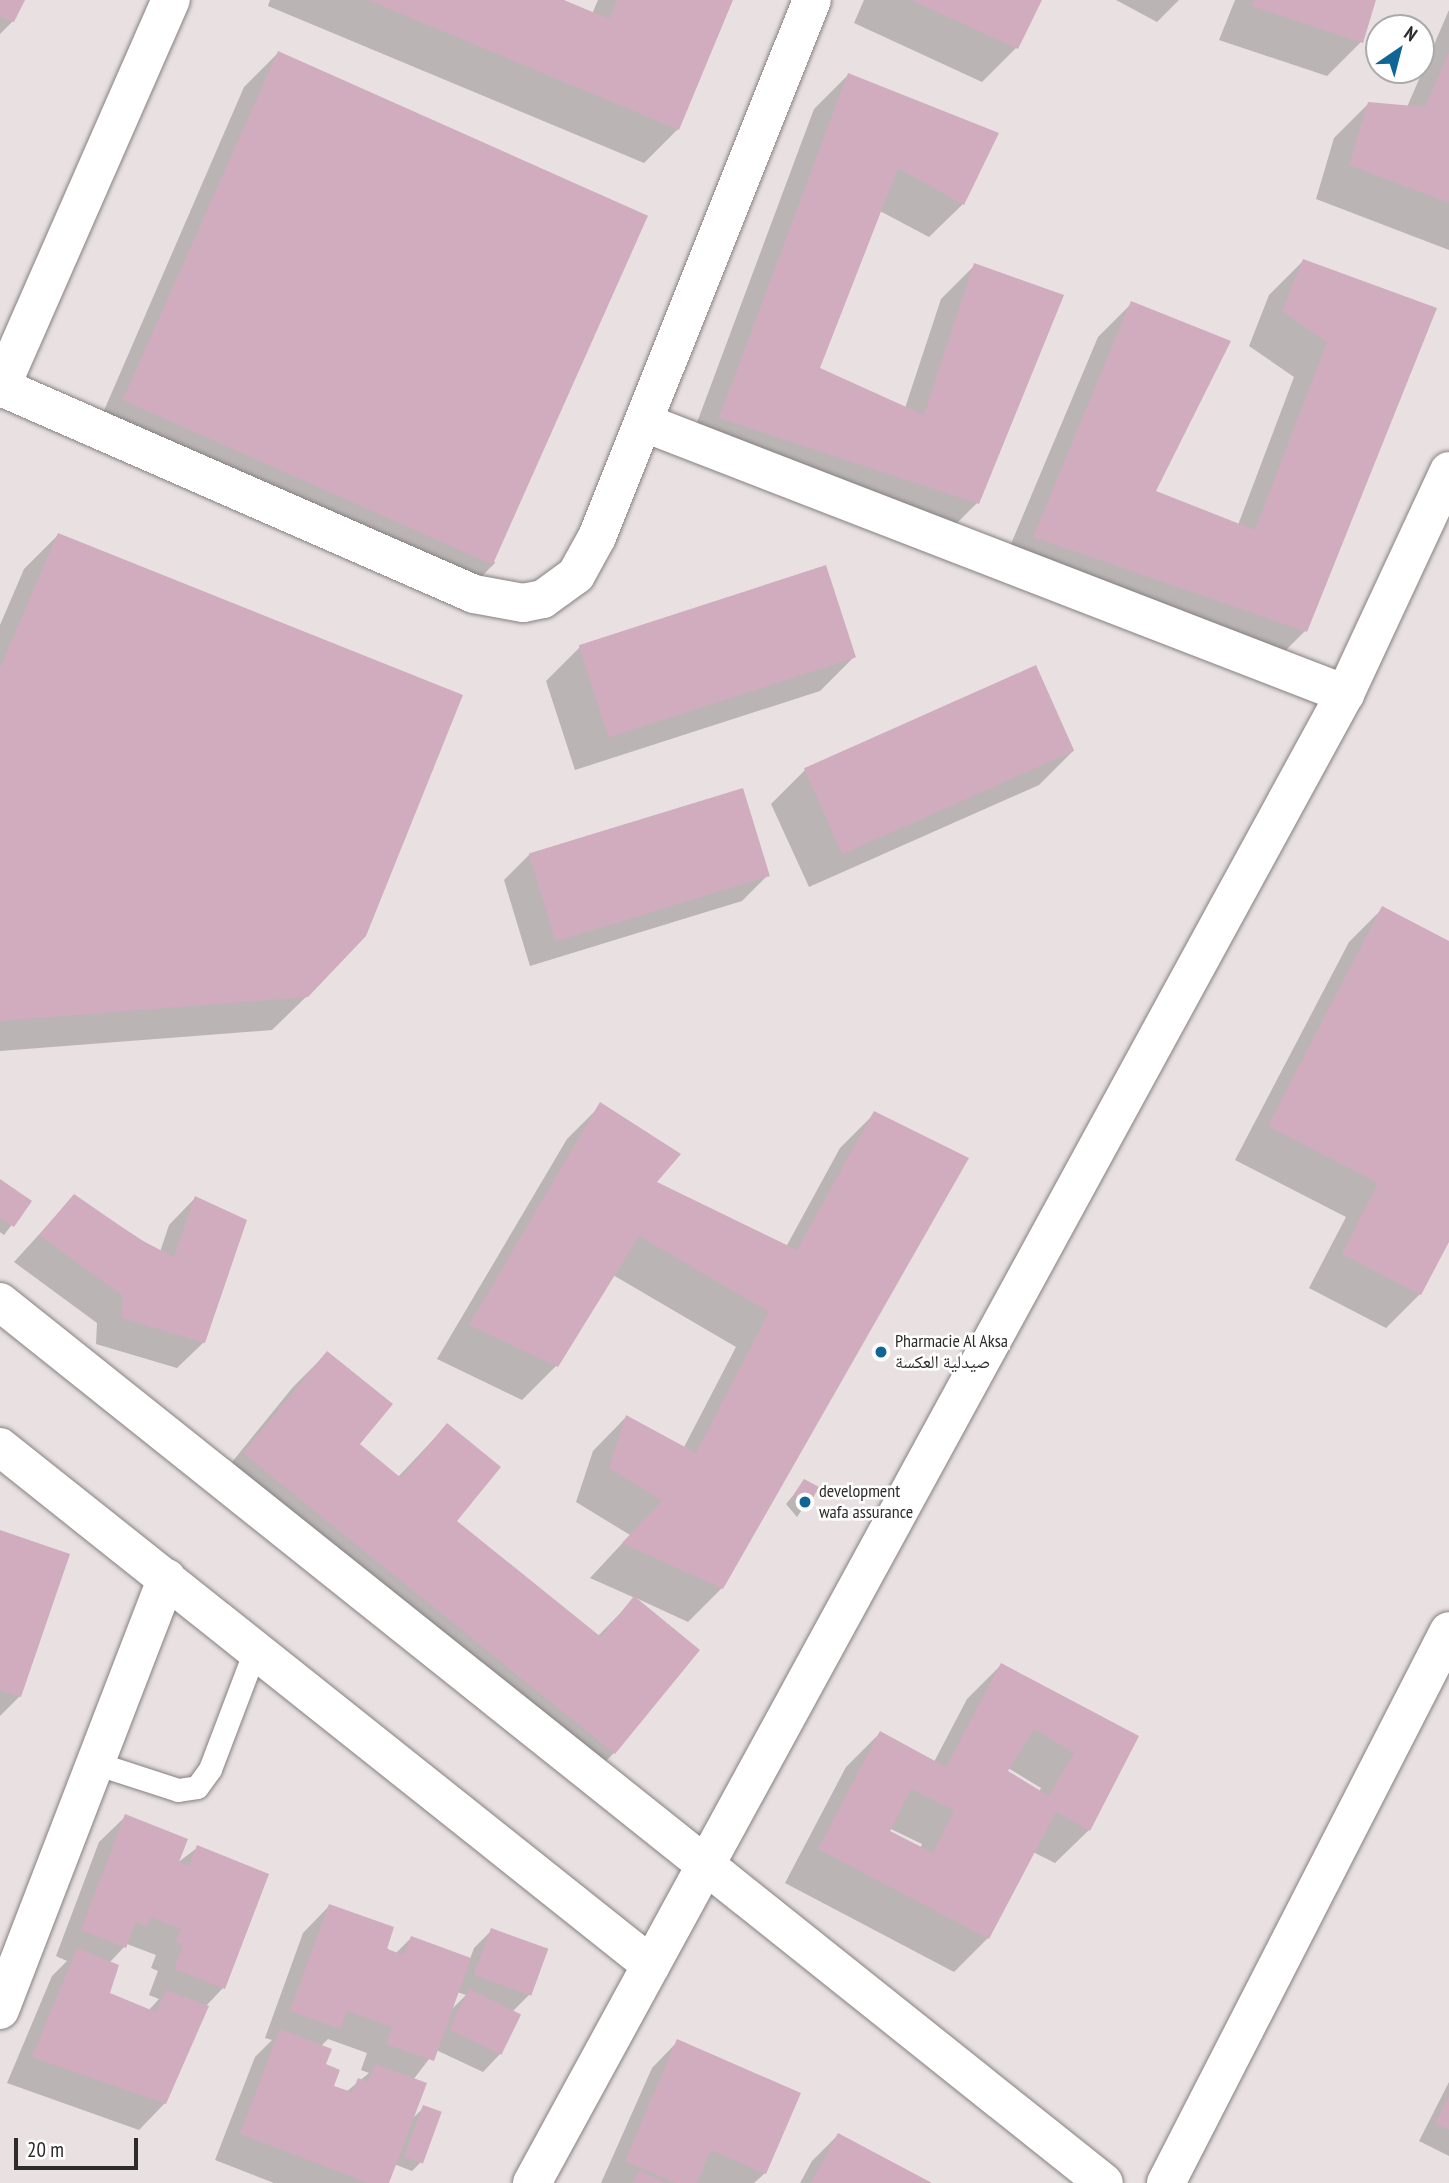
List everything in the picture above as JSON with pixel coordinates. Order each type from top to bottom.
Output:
[{"type":"street","points":[[171,0],[0,388],[474,594],[523,603],[543,599],[576,575],[645,423],[812,0]]},
{"type":"street","points":[[645,423],[1345,694]]},
{"type":"street","points":[[532,2183],[1345,694],[1449,471]]},
{"type":"street","points":[[0,1302],[1104,2183]]},
{"type":"street","points":[[0,1447],[256,1648],[651,1965]]},
{"type":"street","points":[[0,2010],[166,1578]]},
{"type":"street","points":[[1166,2183],[1449,1630]]},
{"type":"lane","points":[[95,1763],[178,1790],[197,1787],[210,1769],[256,1648]]},
{"type":"building","points":[[0,0],[25,0],[14,22],[0,16]]},
{"type":"building","points":[[368,0],[564,0],[609,19],[617,0],[733,0],[679,130]]},
{"type":"building","points":[[911,0],[1042,0],[1018,49]]},
{"type":"building","points":[[1254,0],[1376,0],[1372,14],[1365,14],[1363,43],[1252,6]]},
{"type":"building","points":[[278,51],[648,216],[493,565],[123,400]]},
{"type":"building","points":[[1449,52],[1449,203],[1349,165],[1368,102],[1425,107]]},
{"type":"building","points":[[848,73],[999,133],[964,205],[898,168],[820,368],[924,415],[974,263],[1064,295],[979,504],[719,418]]},
{"type":"building","points":[[1303,259],[1437,308],[1307,632],[1033,537],[1131,301],[1231,341],[1156,491],[1255,530],[1327,342],[1282,311]]},
{"type":"building","points":[[58,533],[463,695],[366,936],[308,997],[0,1021],[0,668]]},
{"type":"building","points":[[826,565],[856,657],[609,738],[579,645]]},
{"type":"building","points":[[1036,665],[1074,751],[842,854],[804,768]]},
{"type":"building","points":[[743,788],[770,876],[556,941],[529,853]]},
{"type":"building","points":[[1382,906],[1449,941],[1449,1242],[1421,1295],[1342,1254],[1378,1183],[1268,1126]]},
{"type":"building","points":[[600,1102],[681,1154],[657,1182],[797,1250],[874,1111],[969,1158],[723,1589],[622,1543],[662,1501],[609,1468],[626,1415],[696,1453],[769,1312],[639,1236],[558,1367],[469,1325]]},
{"type":"building","points":[[0,1179],[32,1201],[14,1227],[0,1218]]},
{"type":"building","points":[[74,1194],[139,1239],[174,1257],[195,1196],[247,1220],[205,1343],[122,1318],[123,1296],[39,1235]]},
{"type":"building","points":[[327,1351],[393,1404],[360,1444],[401,1478],[447,1423],[501,1467],[457,1521],[601,1637],[634,1596],[700,1650],[615,1754],[243,1453]]},
{"type":"building","name":"development wafa assurance","points":[[804,1479],[819,1487],[806,1510],[794,1494]]},
{"type":"building","points":[[0,1530],[70,1554],[21,1697],[0,1690]]},
{"type":"building","points":[[1001,1663],[1139,1736],[1090,1831],[1056,1812],[989,1939],[818,1849],[880,1731],[946,1767]],"holes":[[[1034,1729],[1074,1753],[1049,1796],[1008,1771]],[[911,1789],[954,1810],[933,1853],[890,1831]]]},
{"type":"building","points":[[125,1814],[188,1839],[179,1862],[189,1866],[197,1845],[269,1874],[225,1989],[174,1969],[183,1945],[176,1942],[181,1929],[151,1917],[147,1926],[136,1922],[126,1948],[81,1930]]},
{"type":"building","points":[[329,1904],[394,1927],[387,1949],[404,1955],[411,1936],[471,1958],[434,2061],[386,2044],[392,2027],[347,2011],[340,2029],[290,2011]]},
{"type":"building","points":[[491,1928],[548,1949],[531,1996],[474,1975]]},
{"type":"building","points":[[77,1948],[119,1965],[110,1993],[156,2012],[166,1990],[209,2006],[166,2104],[32,2057]]},
{"type":"building","points":[[469,1989],[521,2014],[501,2055],[449,2029]]},
{"type":"building","points":[[280,2029],[332,2049],[326,2064],[340,2070],[334,2086],[352,2092],[358,2078],[368,2082],[375,2064],[427,2083],[389,2183],[368,2183],[240,2134]]},
{"type":"building","points":[[677,2039],[801,2093],[766,2174],[711,2150],[697,2183],[676,2183],[625,2161]]},
{"type":"building","points":[[1449,2096],[1449,2130],[1435,2123]]},
{"type":"building","points":[[423,2105],[442,2112],[423,2164],[404,2157]]},
{"type":"building","points":[[838,2133],[932,2183],[811,2183]]},
{"type":"building","points":[[639,2170],[665,2183],[633,2183]]},
{"type":"place","name":"Pharmacie Al Aksa صيدلية العكسة","points":[[881,1352]]},
{"type":"place","name":"development wafa assurance","points":[[805,1502]]}]
